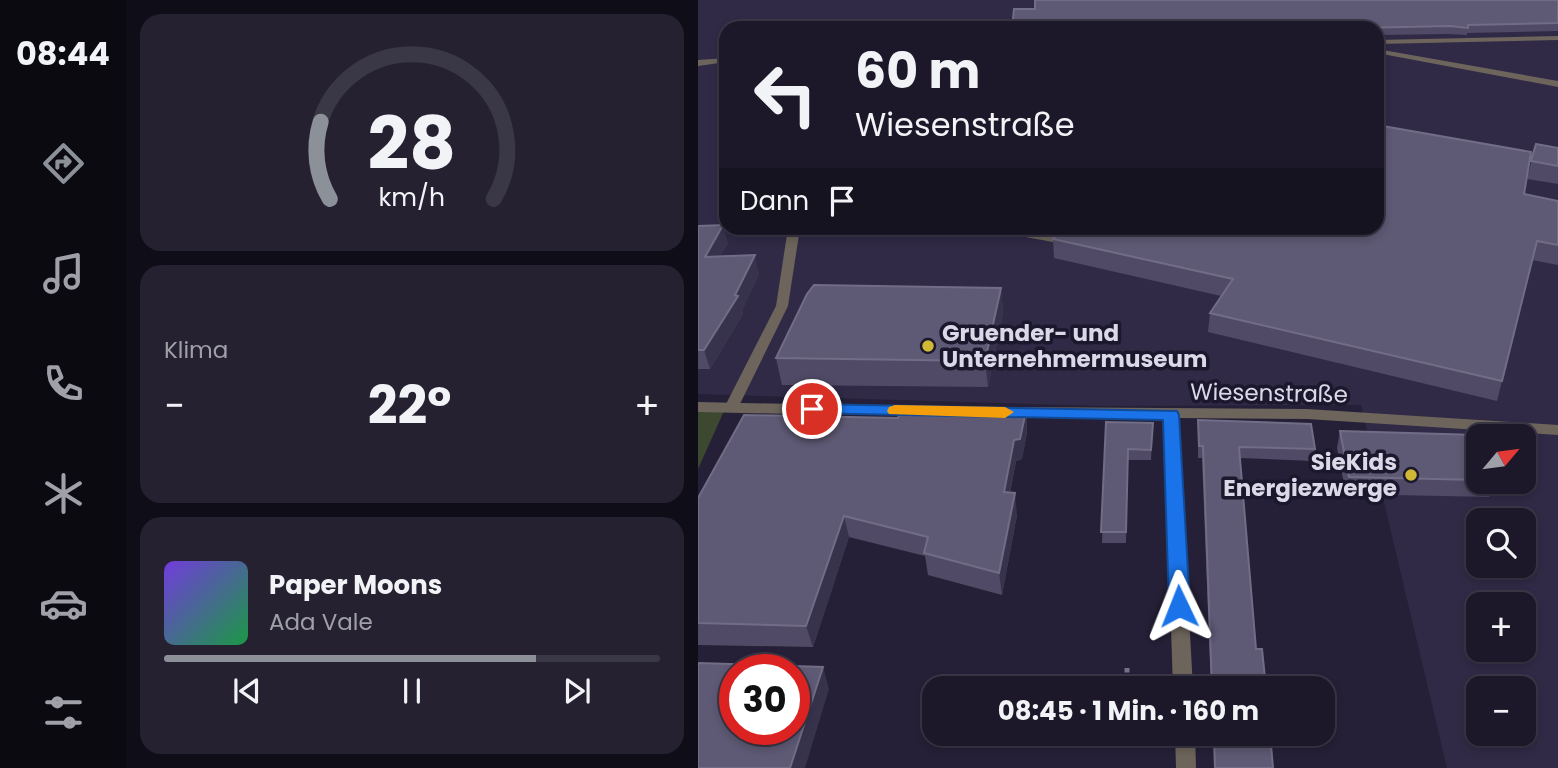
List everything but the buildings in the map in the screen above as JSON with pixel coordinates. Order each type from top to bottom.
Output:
[{"type":"street","points":[[1384,42],[1558,38]]},
{"type":"street","points":[[1420,41],[1436,60]]},
{"type":"street","points":[[1384,52],[1558,84]]},
{"type":"street","points":[[698,63],[719,61]]},
{"type":"street","points":[[731,408],[781,306],[793,235]]},
{"type":"street","points":[[1031,235],[1053,239]]},
{"type":"street","points":[[698,407],[794,409]]},
{"type":"street","points":[[812,409],[936,411]]},
{"type":"street","name":"Wiesenstraße","points":[[991,412],[1307,414],[1558,430]]},
{"type":"street","points":[[1171,415],[1182,676]]},
{"type":"street","points":[[1185,746],[1186,768]]},
{"type":"path","points":[[1127,668],[1127,676]]},
{"type":"shaded area","points":[[698,0],[1558,0],[1558,768],[1447,768],[1361,405],[1101,406],[698,394]]},
{"type":"green space","points":[[698,411],[724,411],[698,469]]},
{"type":"slow traffic","points":[[895,411],[1005,412]]},
{"type":"place","name":"Gruender- und Unternehmermuseum","points":[[928,346]]},
{"type":"place","name":"SieKids Energiezwerge","points":[[1411,475]]},
{"type":"route","points":[[812,409],[1171,415],[1179,606]]}]
